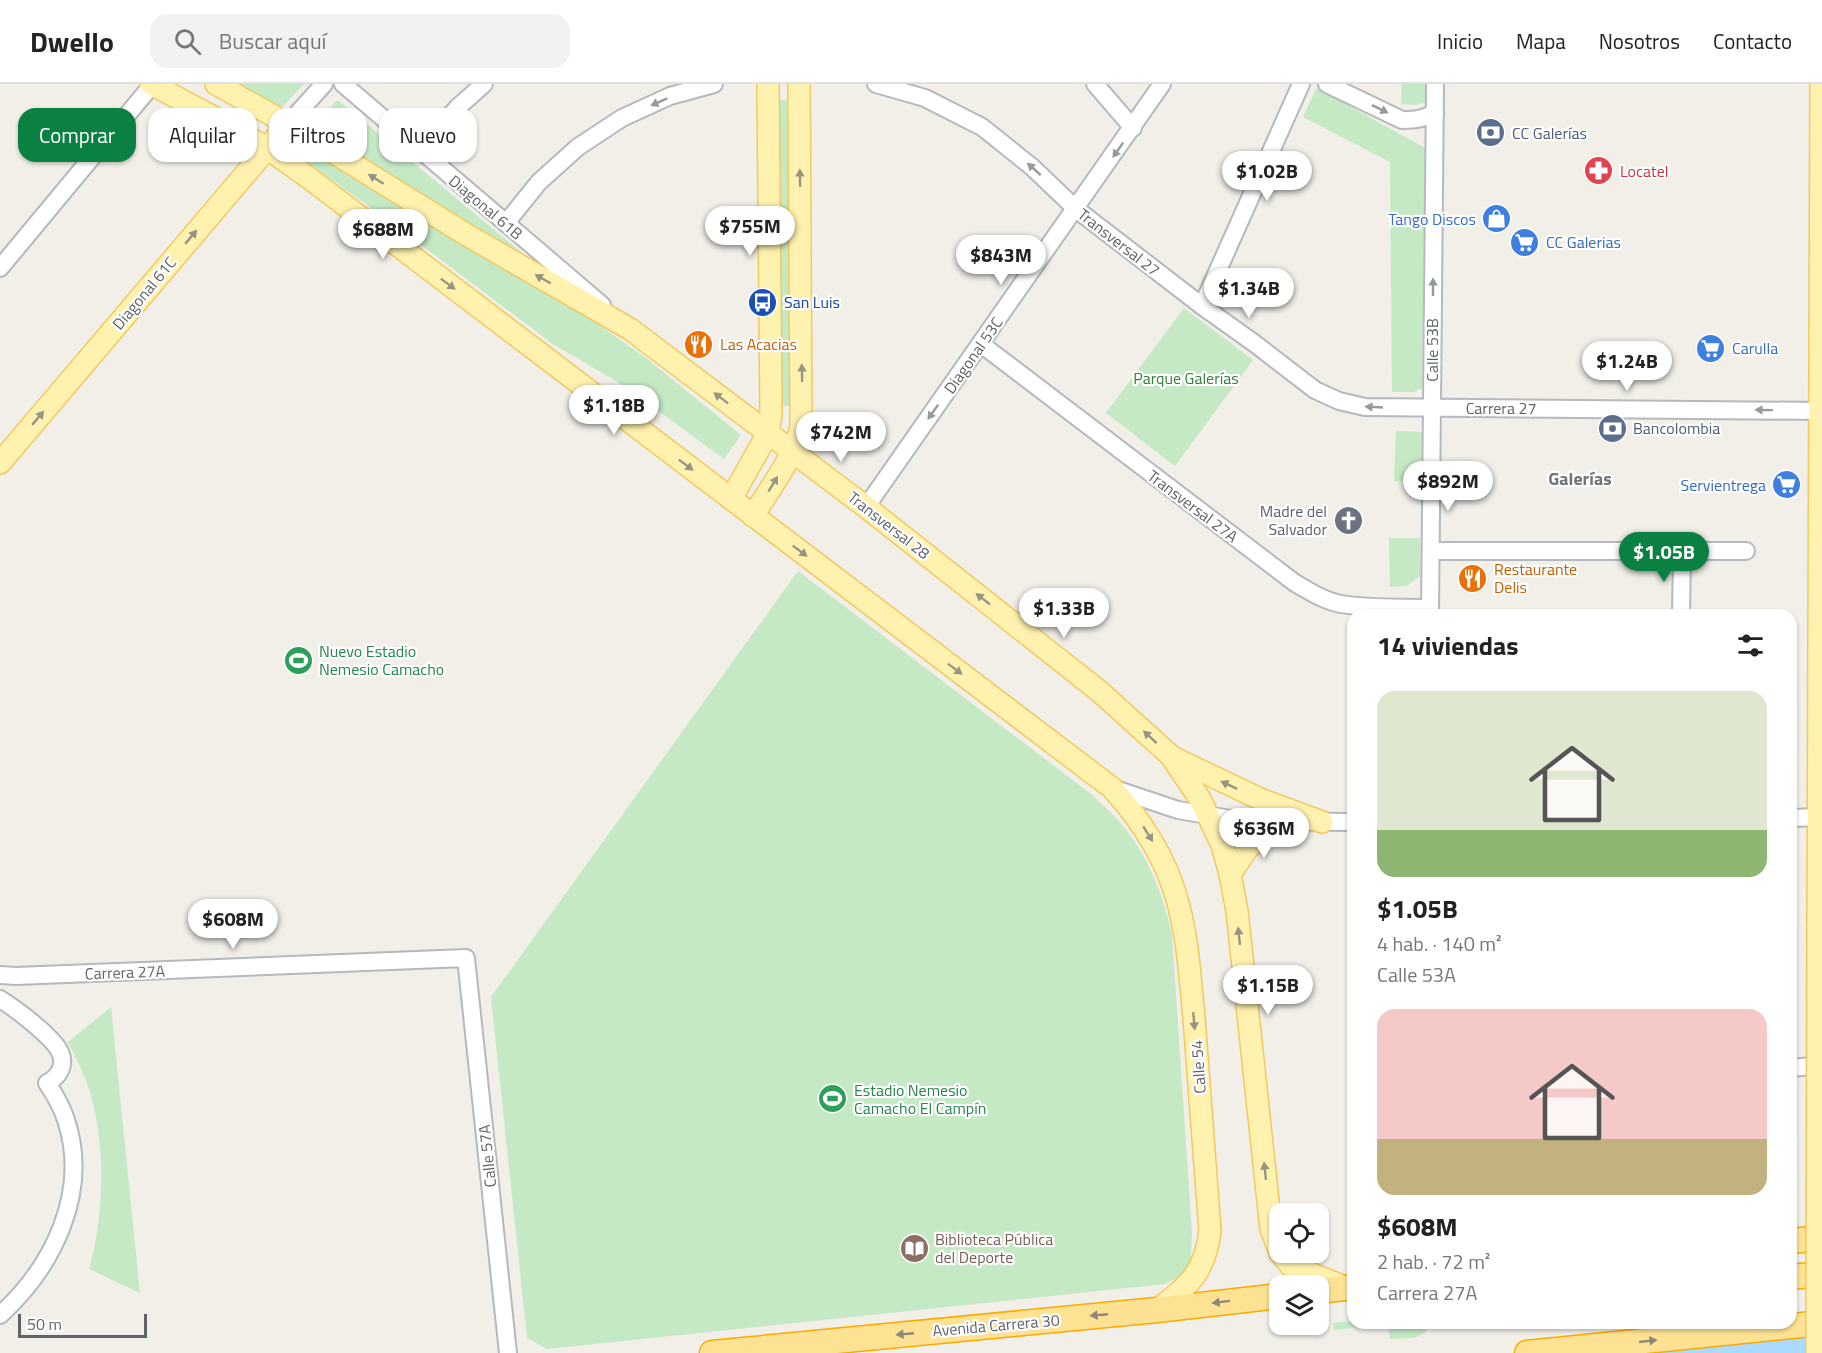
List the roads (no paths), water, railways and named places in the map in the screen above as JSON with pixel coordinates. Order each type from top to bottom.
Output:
[{"type":"highway","points":[[1797,1240],[1822,1238]]},
{"type":"highway","points":[[1797,1276],[1822,1274]]},
{"type":"highway","points":[[1329,1290],[1347,1288]]},
{"type":"highway","name":"Avenida Carrera 30","points":[[712,1353],[1269,1297]]},
{"type":"highway","points":[[1797,1326],[1822,1323]]},
{"type":"highway","points":[[1527,1353],[1763,1329]]},
{"type":"main road","points":[[152,84],[267,148],[309,178],[1112,788]]},
{"type":"main road","name":"Transversal 28","points":[[216,84],[269,113]]},
{"type":"main road","points":[[731,499],[768,433],[771,414],[768,84]]},
{"type":"main road","points":[[753,516],[792,451],[800,433],[802,408],[799,84]]},
{"type":"main road","points":[[1816,1353],[1821,84]]},
{"type":"main road","name":"Diagonal 61C","points":[[0,463],[269,146]]},
{"type":"main road","name":"Transversal 28","points":[[349,162],[467,235],[630,330],[866,507],[1116,705],[1171,756],[1209,817]]},
{"type":"main road","points":[[1171,756],[1260,799],[1322,822]]},
{"type":"main road","name":"Calle 54","points":[[1112,788],[1140,821],[1151,839],[1176,896],[1184,931],[1197,1053],[1210,1231],[1208,1244],[1200,1270],[1186,1286],[1157,1310]]},
{"type":"main road","points":[[1209,817],[1222,845],[1237,910],[1269,1203]]},
{"type":"main road","points":[[1230,874],[1248,848],[1273,822]]},
{"type":"main road","points":[[1288,1263],[1347,1286]]},
{"type":"street","points":[[0,268],[152,84]]},
{"type":"street","points":[[302,108],[324,84]]},
{"type":"street","name":"Diagonal 61B","points":[[343,84],[379,115]]},
{"type":"street","points":[[457,108],[484,84]]},
{"type":"street","points":[[506,223],[539,182],[578,147],[622,118],[670,96],[714,84]]},
{"type":"street","name":"Transversal 27","points":[[876,84],[925,98],[982,127],[1032,167],[1076,209],[1315,390],[1339,401],[1365,407],[1432,408]]},
{"type":"street","points":[[1095,84],[1133,128]]},
{"type":"street","name":"Diagonal 53C","points":[[866,507],[1162,84]]},
{"type":"street","points":[[1202,306],[1301,84]]},
{"type":"street","points":[[1327,84],[1402,120],[1416,120],[1434,113]]},
{"type":"street","name":"Calle 53B","points":[[1430,609],[1435,84]]},
{"type":"street","name":"Diagonal 61B","points":[[433,162],[630,330]]},
{"type":"street","name":"Transversal 27A","points":[[981,344],[1294,583],[1319,597],[1340,603],[1404,609]]},
{"type":"street","name":"Carrera 27","points":[[1432,408],[1821,411]]},
{"type":"street","points":[[1431,551],[1746,551]]},
{"type":"street","points":[[1681,609],[1682,551]]},
{"type":"street","points":[[1112,788],[1162,805],[1209,817],[1242,821],[1347,822]]},
{"type":"street","points":[[1797,818],[1819,817]]},
{"type":"street","name":"Carrera 27A","points":[[0,975],[466,958]]},
{"type":"street","name":"Calle 57A","points":[[466,958],[508,1353]]},
{"type":"street","points":[[0,999],[30,1021],[61,1054],[62,1067],[58,1076],[47,1083],[66,1119],[72,1140],[74,1162],[72,1196],[50,1254],[21,1295],[0,1315]]},
{"type":"street","points":[[1797,1067],[1822,1065]]},
{"type":"water","points":[[1822,1329],[1822,1353],[1575,1353]]},
{"type":"place","name":"CC Galerías","points":[[1491,133]]},
{"type":"place","name":"Locatel","points":[[1599,171]]},
{"type":"place","name":"Tango Discos","points":[[1497,219]]},
{"type":"place","name":"CC Galerias","points":[[1525,242]]},
{"type":"place","name":"San Luis","points":[[763,302]]},
{"type":"place","name":"Las Acacias","points":[[699,344]]},
{"type":"place","name":"Carulla","points":[[1711,348]]},
{"type":"place","name":"Bancolombia","points":[[1612,428]]},
{"type":"place","name":"Servientrega","points":[[1787,485]]},
{"type":"place","name":"Madre del Salvador","points":[[1348,520]]},
{"type":"place","name":"Restaurante Delis","points":[[1473,578]]},
{"type":"place","name":"Nuevo Estadio Nemesio Camacho","points":[[298,660]]},
{"type":"place","name":"Estadio Nemesio Camacho El Campín","points":[[833,1099]]},
{"type":"place","name":"Biblioteca Pública del Deporte","points":[[914,1248]]},
{"type":"district","name":"Galerías","points":[[1580,479]]},
{"type":"park label","name":"Parque Galerías","points":[[1186,378]]}]
